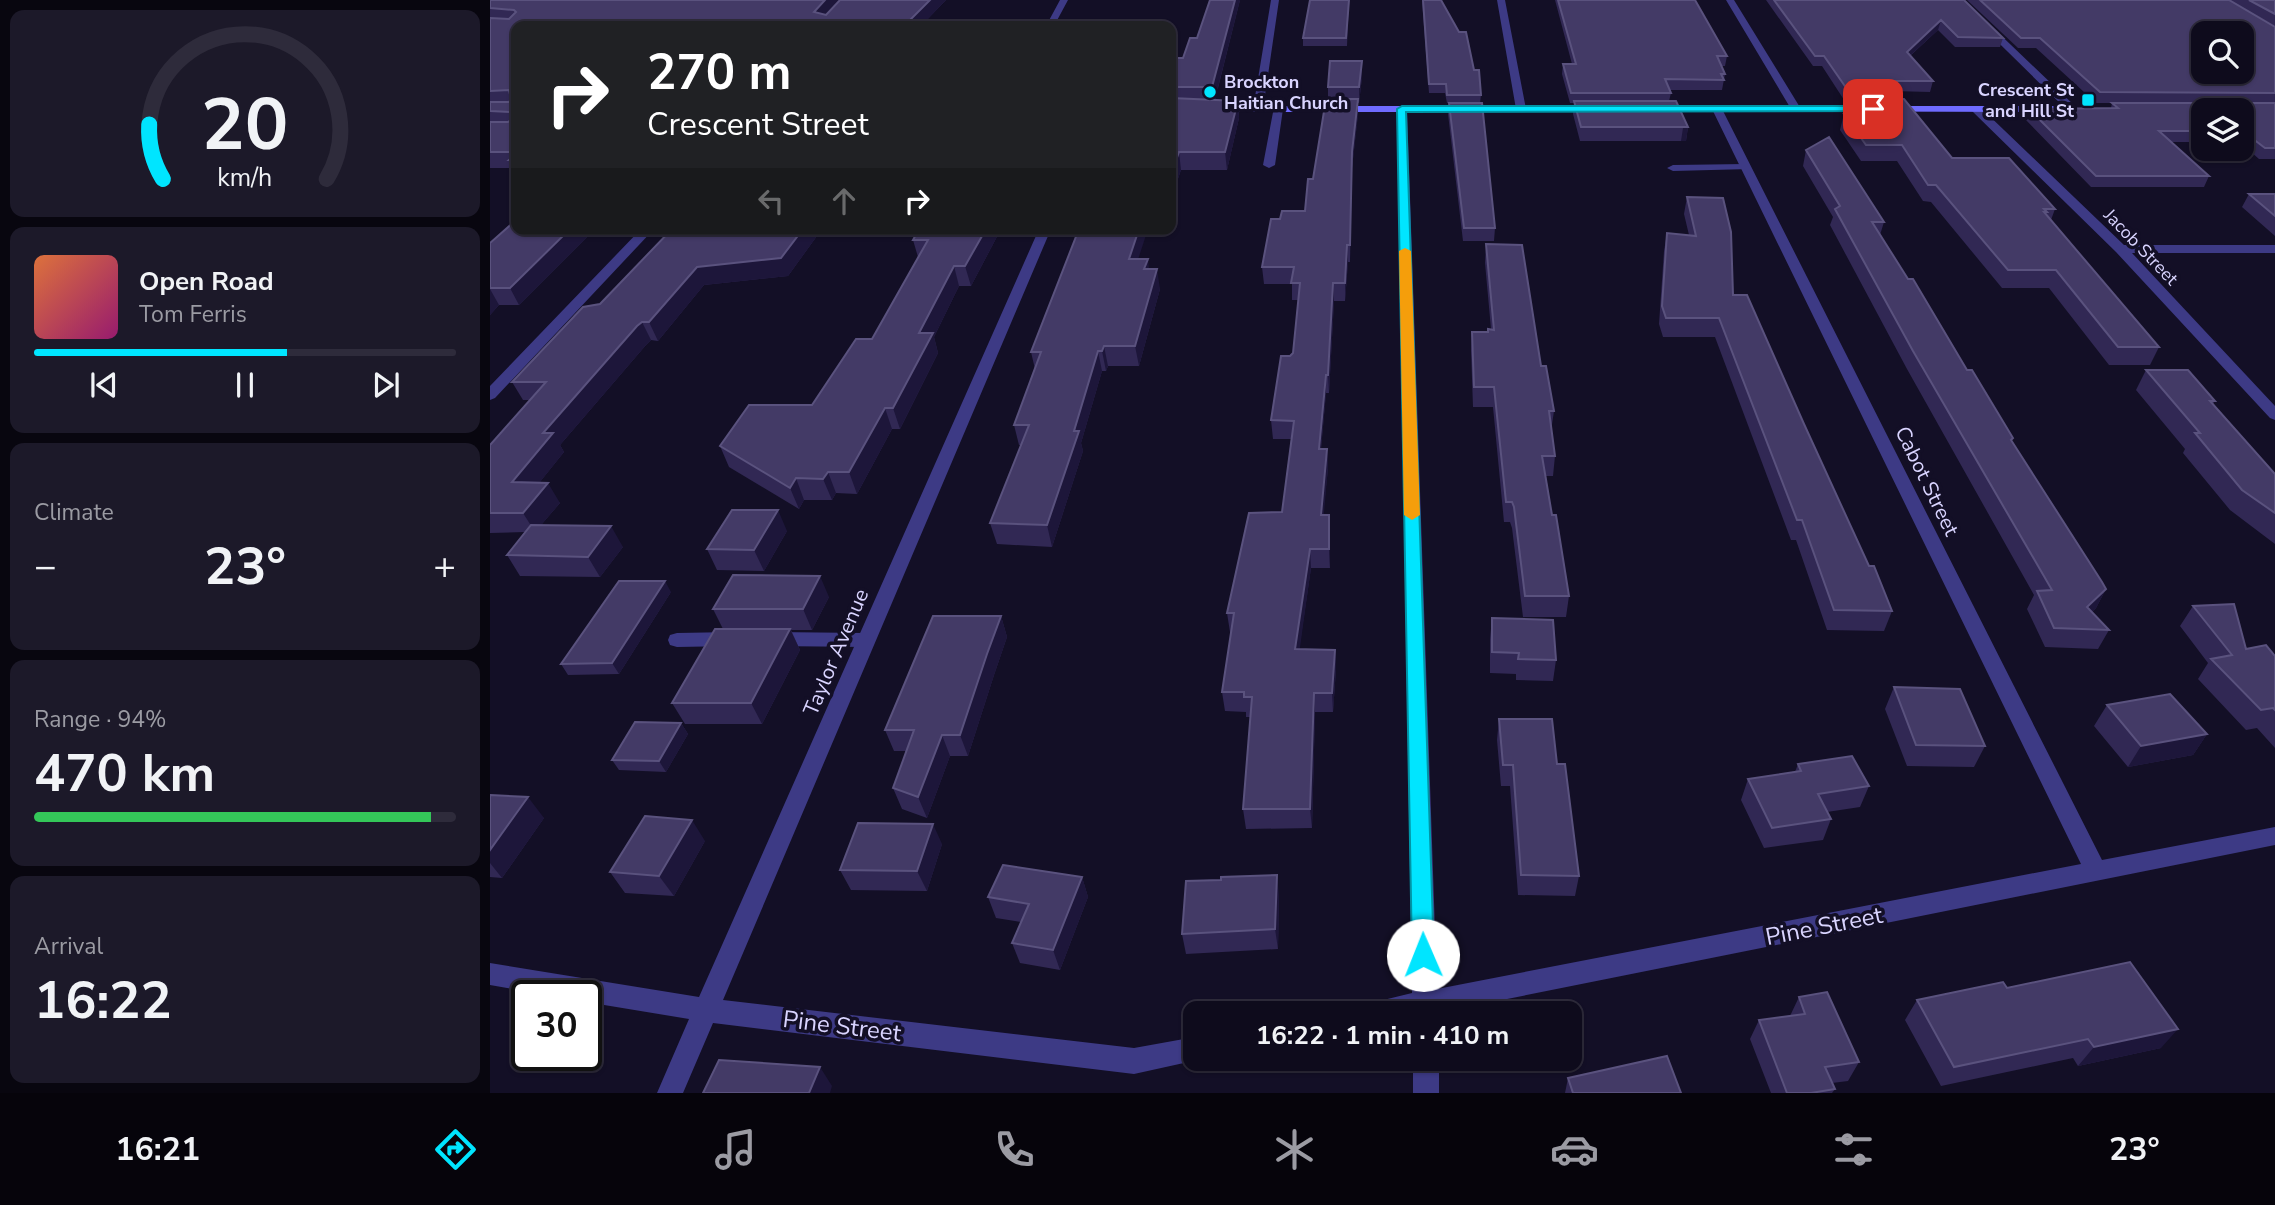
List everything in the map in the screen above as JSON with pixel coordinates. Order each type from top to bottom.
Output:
[{"type":"main road","points":[[1176,109],[1605,109]]},
{"type":"main road","points":[[1647,109],[2085,109]]},
{"type":"street","points":[[1053,21],[1064,0]]},
{"type":"street","points":[[1258,109],[1275,0]]},
{"type":"street","points":[[1501,0],[1521,109]]},
{"type":"street","points":[[1730,0],[1796,109]]},
{"type":"street","points":[[1959,0],[2071,109]]},
{"type":"street","points":[[1269,165],[1278,109]]},
{"type":"street","points":[[1402,109],[1424,1001]]},
{"type":"street","name":"Cabot Street","points":[[1717,109],[2097,873]]},
{"type":"street","name":"Jacob Street","points":[[1976,109],[2121,248],[2275,415]]},
{"type":"street","points":[[1674,168],[1746,167]]},
{"type":"street","points":[[490,395],[642,235]]},
{"type":"street","name":"Taylor Avenue","points":[[670,1093],[1042,235]]},
{"type":"street","points":[[2121,248],[2275,249]]},
{"type":"street","points":[[677,640],[866,640]]},
{"type":"street","name":"Pine Street","points":[[1459,1001],[2275,836]]},
{"type":"street","name":"Pine Street","points":[[490,974],[706,1010],[1134,1061],[1183,1051]]},
{"type":"street","points":[[1426,1071],[1426,1093]]},
{"type":"building","points":[[490,0],[825,0],[814,12],[826,15],[840,0],[930,0],[909,21],[511,21],[511,99],[509,90],[490,91],[490,18],[509,19],[516,12],[490,8]]},
{"type":"building","points":[[1210,0],[1235,0],[1212,87],[1176,87],[1176,58],[1183,58],[1190,38],[1197,38]]},
{"type":"building","points":[[1310,0],[1349,0],[1346,38],[1303,38]]},
{"type":"building","points":[[1423,0],[1441,0],[1459,32],[1466,32],[1474,70],[1479,70],[1481,95],[1447,95],[1446,84],[1429,84]]},
{"type":"building","points":[[1558,0],[1695,0],[1727,56],[1717,56],[1725,74],[1721,74],[1724,80],[1665,79],[1671,93],[1571,93],[1563,64],[1576,64]]},
{"type":"building","points":[[1774,0],[1964,0],[2003,38],[1958,37],[1941,20],[1907,52],[1933,81],[1884,81],[1893,92],[1849,92],[1824,56],[1815,56]]},
{"type":"building","points":[[1980,0],[2229,0],[2275,27],[2275,93],[2100,92],[2040,38],[2021,38]]},
{"type":"building","points":[[2249,0],[2275,0],[2275,14]]},
{"type":"building","points":[[992,20],[1101,20],[1100,21]]},
{"type":"building","points":[[1330,61],[1362,61],[1359,87],[1328,87]]},
{"type":"building","points":[[1176,98],[1238,101],[1225,152],[1179,152],[1176,161]]},
{"type":"building","points":[[511,99],[511,120],[510,112],[490,111],[490,102],[509,102]]},
{"type":"building","points":[[1326,99],[1358,99],[1352,152],[1350,245],[1347,245],[1345,283],[1333,283],[1328,375],[1319,449],[1327,449],[1321,515],[1329,515],[1329,549],[1310,549],[1295,649],[1335,650],[1332,693],[1314,693],[1310,809],[1243,809],[1252,697],[1244,697],[1244,692],[1222,692],[1234,613],[1227,613],[1249,513],[1282,512],[1294,421],[1271,420],[1281,356],[1290,356],[1293,353],[1300,283],[1291,283],[1294,267],[1262,267],[1271,219],[1280,219],[1282,211],[1305,211],[1308,179],[1313,179]]},
{"type":"building","points":[[1858,99],[1904,99],[1952,158],[2009,158],[2055,209],[2044,209],[2047,212],[2044,212],[2159,347],[2118,347],[2056,270],[2008,270],[1936,185],[1928,185],[1902,145],[1866,145],[1844,114],[1866,111]]},
{"type":"building","points":[[1574,101],[1676,101],[1688,127],[1581,127]]},
{"type":"building","points":[[1449,103],[1482,103],[1495,228],[1464,228]]},
{"type":"building","points":[[2112,103],[2191,103],[2191,131],[2159,131],[2209,176],[2096,176],[2029,109],[2118,108]]},
{"type":"building","points":[[2254,103],[2275,103],[2275,148],[2265,148],[2254,140]]},
{"type":"building","points":[[511,120],[511,152],[490,152],[490,122]]},
{"type":"building","points":[[1829,137],[1884,222],[1872,222],[1908,279],[1913,279],[1967,370],[1972,370],[2013,438],[2011,440],[2106,589],[2087,607],[2109,630],[2054,628],[2037,591],[2052,590],[1913,351],[1835,209],[1840,206],[1806,150]]},
{"type":"building","points":[[2249,194],[2275,194],[2275,216]]},
{"type":"building","points":[[1687,197],[1723,198],[1731,232],[1733,295],[1747,295],[1869,566],[1874,566],[1892,611],[1834,610],[1802,520],[1797,520],[1719,318],[1666,318],[1662,306],[1667,233],[1696,236]]},
{"type":"building","points":[[511,224],[511,235],[564,235],[510,288],[490,288],[490,243]]},
{"type":"building","points":[[666,235],[798,235],[781,258],[697,267],[649,322],[642,322],[637,326],[543,433],[553,433],[512,482],[548,483],[523,513],[490,513],[490,445],[546,382],[512,382],[583,307],[600,304]]},
{"type":"building","points":[[916,235],[983,235],[965,266],[954,266],[919,333],[933,333],[893,408],[885,408],[849,472],[828,472],[823,479],[796,478],[790,488],[720,446],[749,405],[812,405],[856,339],[872,339],[928,240],[913,240]]},
{"type":"building","points":[[1077,235],[1137,235],[1129,259],[1148,259],[1144,269],[1157,269],[1135,346],[1104,346],[1102,351],[1098,351],[1074,431],[1079,431],[1047,525],[990,523],[1029,425],[1014,425],[1041,352],[1031,352]]},
{"type":"building","points":[[1486,244],[1522,245],[1541,366],[1546,366],[1554,411],[1549,411],[1555,456],[1542,456],[1552,515],[1556,515],[1569,596],[1525,596],[1514,507],[1512,502],[1506,502],[1494,387],[1474,387],[1472,332],[1494,330]]},
{"type":"building","points":[[2146,370],[2188,370],[2215,401],[2210,401],[2275,474],[2275,513],[2242,490],[2195,433],[2200,433]]},
{"type":"building","points":[[732,510],[778,510],[754,550],[707,549]]},
{"type":"building","points":[[531,525],[611,526],[588,557],[507,555]]},
{"type":"building","points":[[733,575],[820,576],[803,609],[713,609]]},
{"type":"building","points":[[619,581],[665,581],[612,663],[561,664]]},
{"type":"building","points":[[2234,604],[2246,649],[2266,645],[2275,656],[2275,710],[2261,710],[2211,659],[2232,655],[2193,606]]},
{"type":"building","points":[[933,616],[1001,616],[960,735],[942,735],[918,797],[893,788],[914,730],[885,730]]},
{"type":"building","points":[[1492,618],[1553,620],[1556,660],[1518,659],[1519,653],[1492,652]]},
{"type":"building","points":[[715,629],[790,629],[751,703],[672,703]]},
{"type":"building","points":[[1894,687],[1960,689],[1985,746],[1916,745]]},
{"type":"building","points":[[2170,694],[2207,734],[2141,746],[2107,705]]},
{"type":"building","points":[[1499,719],[1552,719],[1557,764],[1565,764],[1579,876],[1521,875],[1513,765],[1503,765]]},
{"type":"building","points":[[635,722],[681,723],[659,761],[612,760]]},
{"type":"building","points":[[1852,756],[1869,786],[1818,794],[1831,819],[1772,828],[1748,779],[1801,771],[1798,764]]},
{"type":"building","points":[[490,795],[528,797],[490,850]]},
{"type":"building","points":[[645,816],[692,820],[659,876],[610,872]]},
{"type":"building","points":[[858,823],[933,824],[917,871],[840,870]]},
{"type":"building","points":[[1003,865],[1082,877],[1053,950],[1012,943],[1029,904],[988,897]]},
{"type":"building","points":[[1277,875],[1275,929],[1182,934],[1186,881]]},
{"type":"building","points":[[2130,962],[2178,1029],[2094,1047],[2088,1039],[1954,1067],[1917,1000],[2003,982],[2007,988]]},
{"type":"building","points":[[1827,992],[1859,1062],[1825,1067],[1835,1089],[1787,1093],[1759,1020],[1805,1014],[1799,997]]},
{"type":"building","points":[[1667,1056],[1681,1093],[1573,1093],[1568,1078]]},
{"type":"building","points":[[719,1060],[820,1067],[809,1093],[703,1093]]},
{"type":"slow traffic","points":[[1405,251],[1412,515]]},
{"type":"place","name":"Brockton Haitian Church","points":[[1210,92]]},
{"type":"place","name":"Crescent St and Hill St","points":[[2088,100]]},
{"type":"route","points":[[1423,955],[1402,109],[1873,109]]}]
